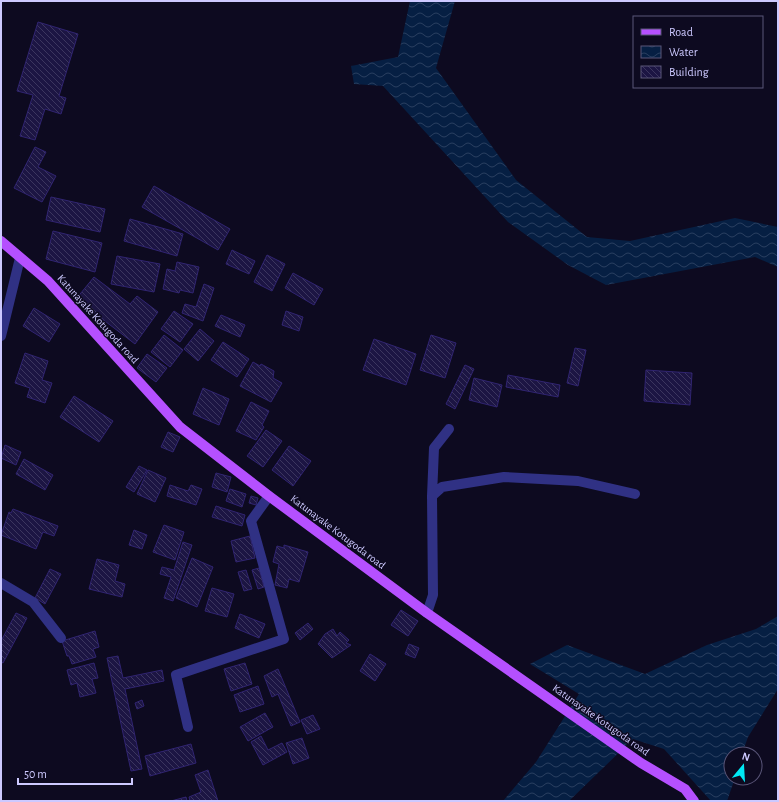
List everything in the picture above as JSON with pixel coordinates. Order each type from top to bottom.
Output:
[{"type":"main road","name":"Katunayake Kotugoda road","points":[[1,242],[48,281],[180,427],[269,496],[427,613],[641,763],[685,789],[694,801]]},
{"type":"street","points":[[1,336],[20,258]]},
{"type":"street","points":[[427,613],[433,594],[432,496],[434,448],[449,428]]},
{"type":"street","points":[[432,496],[442,487],[504,478],[578,481],[634,494]]},
{"type":"street","points":[[188,727],[176,675],[284,639],[252,521],[269,496]]},
{"type":"street","points":[[1,583],[33,602],[60,638]]},
{"type":"water","points":[[410,1],[455,1],[436,68],[516,180],[587,237],[630,241],[735,218],[778,227],[778,267],[755,257],[606,285],[568,265],[508,222],[383,86],[354,84],[351,66],[398,57]]},
{"type":"water","points":[[778,616],[778,689],[748,737],[745,746],[723,746],[723,786],[732,786],[727,801],[711,801],[664,749],[633,739],[569,801],[503,801],[536,762],[579,694],[530,664],[567,645],[645,674],[707,645],[756,629]]},
{"type":"building","points":[[38,22],[78,34],[59,96],[66,98],[61,114],[45,109],[35,140],[20,136],[33,95],[17,91]]},
{"type":"building","points":[[35,147],[46,152],[38,167],[56,176],[42,202],[14,188]]},
{"type":"building","points":[[154,186],[230,229],[218,250],[142,207]]},
{"type":"building","points":[[51,197],[105,209],[100,232],[46,220]]},
{"type":"building","points":[[130,219],[183,234],[177,256],[124,241]]},
{"type":"building","points":[[53,231],[102,243],[95,272],[46,259]]},
{"type":"building","points":[[232,250],[255,261],[249,274],[226,264]]},
{"type":"building","points":[[267,255],[285,264],[272,291],[254,282]]},
{"type":"building","points":[[117,256],[160,264],[154,292],[111,284]]},
{"type":"building","points":[[177,262],[199,267],[193,293],[180,290],[179,293],[163,289],[167,269],[175,271]]},
{"type":"building","points":[[293,273],[323,289],[314,305],[285,288]]},
{"type":"building","points":[[94,277],[130,304],[137,296],[158,312],[135,344],[76,299]]},
{"type":"building","points":[[204,284],[214,288],[203,321],[182,313],[185,304],[196,307]]},
{"type":"building","points":[[34,308],[60,324],[49,342],[23,326]]},
{"type":"building","points":[[174,311],[193,324],[180,342],[161,329]]},
{"type":"building","points":[[286,311],[303,317],[299,331],[282,325]]},
{"type":"building","points":[[221,315],[245,325],[240,337],[215,326]]},
{"type":"building","points":[[200,329],[214,341],[198,361],[184,349]]},
{"type":"building","points":[[164,335],[183,350],[170,367],[151,352]]},
{"type":"building","points":[[431,335],[456,343],[445,378],[420,370]]},
{"type":"building","points":[[374,339],[416,354],[406,385],[363,370]]},
{"type":"building","points":[[223,342],[249,359],[237,377],[211,360]]},
{"type":"building","points":[[575,348],[586,350],[578,386],[567,383]]},
{"type":"building","points":[[25,353],[48,361],[42,380],[52,383],[45,403],[27,397],[30,388],[15,383]]},
{"type":"building","points":[[147,354],[167,368],[156,382],[137,368]]},
{"type":"building","points":[[253,362],[260,366],[261,364],[274,371],[273,378],[282,383],[271,402],[240,386]]},
{"type":"building","points":[[465,365],[474,369],[455,409],[446,404]]},
{"type":"building","points":[[646,370],[692,373],[690,405],[644,401]]},
{"type":"building","points":[[508,375],[560,385],[558,397],[506,387]]},
{"type":"building","points":[[474,378],[502,385],[497,407],[469,400]]},
{"type":"building","points":[[203,388],[229,399],[219,425],[193,414]]},
{"type":"building","points":[[74,396],[113,421],[99,442],[60,417]]},
{"type":"building","points":[[251,402],[269,411],[262,425],[264,427],[256,440],[236,431]]},
{"type":"building","points":[[266,430],[282,441],[263,467],[247,456]]},
{"type":"building","points":[[168,432],[180,437],[173,452],[161,447]]},
{"type":"building","points":[[5,445],[21,452],[16,465],[1,458]]},
{"type":"building","points":[[289,446],[311,461],[293,486],[272,470]]},
{"type":"building","points":[[24,459],[53,475],[45,490],[16,474]]},
{"type":"building","points":[[139,466],[147,470],[134,492],[126,487]]},
{"type":"building","points":[[148,470],[166,478],[155,502],[137,494]]},
{"type":"building","points":[[216,473],[231,477],[227,492],[212,487]]},
{"type":"building","points":[[170,485],[188,491],[191,485],[202,489],[196,505],[167,496]]},
{"type":"building","points":[[230,489],[246,494],[242,507],[226,501]]},
{"type":"building","points":[[251,496],[258,498],[256,505],[249,503]]},
{"type":"building","points":[[216,506],[245,515],[242,526],[212,517]]},
{"type":"building","points":[[13,509],[58,526],[54,536],[43,532],[36,549],[1,535],[9,512],[11,513]]},
{"type":"building","points":[[164,525],[184,532],[175,560],[153,552]]},
{"type":"building","points":[[134,530],[147,535],[142,549],[129,545]]},
{"type":"building","points":[[250,536],[255,558],[236,562],[231,541]]},
{"type":"building","points":[[183,542],[192,545],[173,601],[164,598],[171,577],[160,574],[162,567],[174,570]]},
{"type":"building","points":[[284,545],[308,552],[299,582],[289,579],[287,588],[275,585],[279,564],[273,562],[277,546],[284,548]]},
{"type":"building","points":[[192,558],[213,567],[197,607],[176,598]]},
{"type":"building","points":[[97,559],[119,565],[115,581],[125,584],[122,597],[89,589]]},
{"type":"building","points":[[259,568],[264,587],[258,589],[252,570]]},
{"type":"building","points":[[50,569],[61,574],[45,604],[35,598]]},
{"type":"building","points":[[246,570],[252,589],[244,591],[238,572]]},
{"type":"building","points":[[212,588],[234,594],[227,617],[205,611]]},
{"type":"building","points":[[401,610],[418,621],[408,636],[391,625]]},
{"type":"building","points":[[16,613],[27,618],[3,663],[1,662],[1,641]]},
{"type":"building","points":[[240,614],[265,624],[259,638],[235,628]]},
{"type":"building","points":[[308,623],[313,629],[300,640],[295,633]]},
{"type":"building","points":[[333,629],[337,636],[340,632],[349,640],[346,643],[351,645],[332,658],[318,644],[325,634]]},
{"type":"building","points":[[95,631],[99,647],[93,649],[96,657],[72,664],[69,656],[67,656],[62,641]]},
{"type":"building","points":[[409,644],[419,648],[415,658],[405,654]]},
{"type":"building","points":[[370,654],[386,664],[375,681],[360,671]]},
{"type":"building","points":[[118,656],[123,678],[162,670],[164,681],[125,689],[142,769],[131,771],[107,658]]},
{"type":"building","points":[[94,663],[98,678],[92,679],[96,693],[80,697],[77,683],[71,685],[67,670]]},
{"type":"building","points":[[245,663],[252,684],[231,691],[224,669]]},
{"type":"building","points":[[278,669],[300,722],[291,726],[278,694],[272,697],[264,676]]},
{"type":"building","points":[[258,686],[264,704],[240,712],[234,695]]},
{"type":"building","points":[[142,700],[144,706],[137,709],[135,703]]},
{"type":"building","points":[[265,713],[273,727],[248,741],[240,727]]},
{"type":"building","points":[[313,715],[320,729],[307,734],[301,720]]},
{"type":"building","points":[[261,736],[268,750],[282,743],[287,752],[263,765],[251,742]]},
{"type":"building","points":[[302,738],[309,758],[293,764],[286,743]]},
{"type":"building","points":[[191,744],[196,763],[150,776],[145,756]]},
{"type":"building","points":[[208,770],[218,801],[190,801],[189,797],[201,792],[195,775]]},
{"type":"building","points":[[186,797],[187,801],[171,801]]}]
